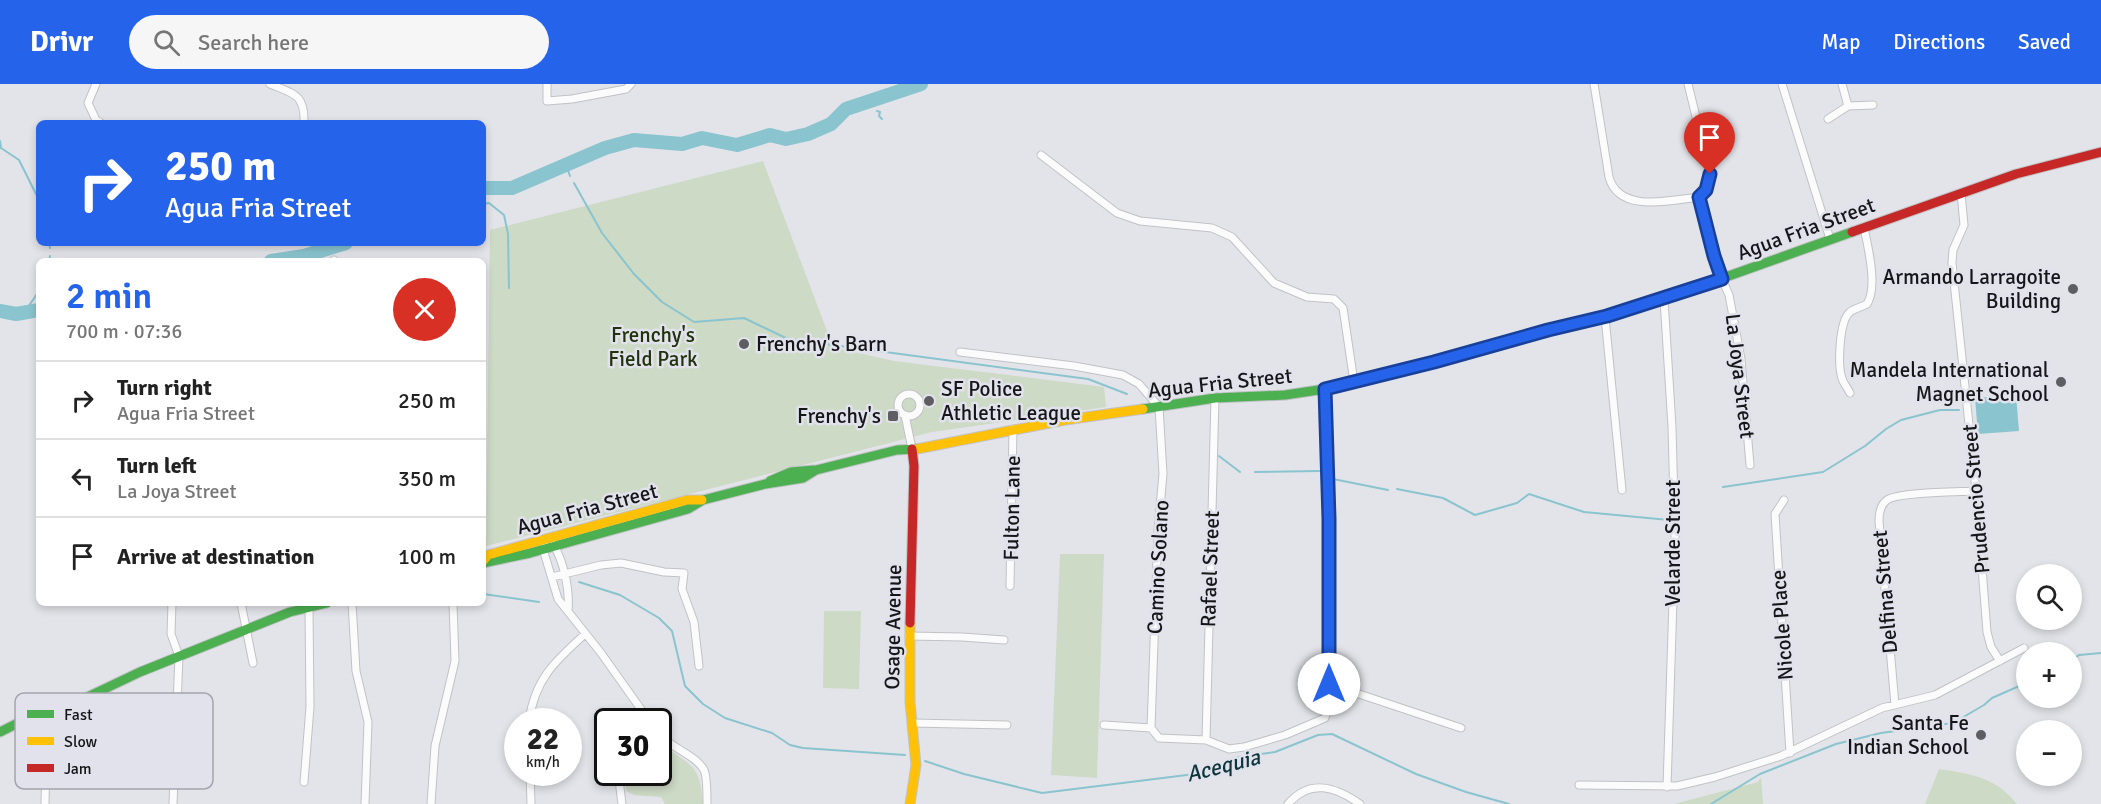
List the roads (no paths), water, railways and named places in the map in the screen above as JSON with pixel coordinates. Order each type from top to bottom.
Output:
[{"type":"street","points":[[96,84],[88,103],[96,120]]},
{"type":"street","points":[[270,84],[294,94],[304,108],[304,120]]},
{"type":"street","points":[[547,84],[547,101],[572,99],[626,88],[631,84]]},
{"type":"street","points":[[1594,84],[1610,177],[1615,190],[1623,196],[1651,202],[1699,197],[1706,190],[1710,174],[1688,84]]},
{"type":"street","points":[[1782,84],[1830,239]]},
{"type":"street","points":[[1842,84],[1848,106]]},
{"type":"street","points":[[1828,119],[1848,106],[1873,105]]},
{"type":"street","name":"Agua Fria Street","points":[[486,558],[488,555],[551,543],[687,500],[703,500],[765,484],[784,474],[800,470],[816,470],[897,450],[925,448],[1013,429],[1159,406],[1215,398],[1285,395],[1354,382],[1664,299],[2031,169],[2101,152]]},
{"type":"street","points":[[1041,155],[1118,213],[1140,221],[1212,228],[1232,237],[1274,283],[1307,297],[1334,299],[1342,308],[1354,382]]},
{"type":"street","name":"Prudencio Street","points":[[1961,193],[1964,225],[1953,250],[1952,263],[1976,491],[1987,632],[1991,647],[2000,662]]},
{"type":"street","name":"La Joya Street","points":[[1699,197],[1717,268],[1730,295],[1741,359],[1750,465]]},
{"type":"street","points":[[1850,393],[1842,379],[1840,342],[1847,315],[1854,309],[1867,304],[1872,296],[1869,253],[1864,228]]},
{"type":"street","name":"Velarde Street","points":[[1664,299],[1671,405],[1675,538],[1667,787]]},
{"type":"street","points":[[1605,316],[1622,490]]},
{"type":"street","points":[[960,352],[1074,366],[1123,375],[1139,384],[1159,406]]},
{"type":"street","points":[[1104,725],[1151,728],[1159,738],[1206,740],[1229,748],[1244,747],[1285,735],[1325,718],[1328,713],[1329,684],[1329,519],[1325,389]]},
{"type":"street","name":"Rafael Street","points":[[1206,740],[1215,398]]},
{"type":"street","name":"Camino Solano","points":[[1151,728],[1158,530],[1163,474],[1159,406]]},
{"type":"street","points":[[905,415],[912,449]]},
{"type":"street","name":"Fulton Lane","points":[[1010,586],[1013,429]]},
{"type":"street","name":"Osage Avenue","points":[[910,804],[916,765],[910,702],[909,636],[914,466],[912,449]]},
{"type":"street","name":"Delfina Street","points":[[1895,705],[1879,521],[1881,506],[1886,500],[1899,496],[1976,491]]},
{"type":"street","name":"Nicole Place","points":[[1784,500],[1775,514],[1790,753]]},
{"type":"street","points":[[551,543],[564,574],[570,597],[568,611]]},
{"type":"street","name":"Agua Fria Street","points":[[486,561],[543,549],[551,543]]},
{"type":"street","points":[[543,549],[558,599],[639,708]]},
{"type":"street","points":[[552,577],[601,565],[621,563],[664,572],[684,573],[682,589],[694,622],[699,666]]},
{"type":"street","points":[[172,606],[171,634],[179,656],[178,693]]},
{"type":"street","points":[[242,606],[253,663]]},
{"type":"street","points":[[96,693],[179,656],[290,612],[314,606]]},
{"type":"street","points":[[352,606],[356,671],[368,722],[365,804]]},
{"type":"street","points":[[431,804],[435,746],[455,661],[453,606]]},
{"type":"street","points":[[304,782],[310,707],[309,607]]},
{"type":"street","points":[[530,708],[541,680],[556,660],[585,634]]},
{"type":"street","points":[[909,636],[1004,640]]},
{"type":"street","points":[[1579,785],[1667,787],[1689,785],[1790,753],[1865,715],[1935,695],[2016,653]]},
{"type":"street","points":[[1329,684],[1461,728]]},
{"type":"street","points":[[912,723],[1007,725]]},
{"type":"street","points":[[0,732],[15,726]]},
{"type":"street","points":[[672,744],[692,758],[704,770],[707,804]]},
{"type":"street","points":[[530,786],[531,804]]},
{"type":"street","points":[[620,786],[622,804]]},
{"type":"street","points":[[1288,804],[1301,793],[1320,788],[1341,792],[1360,804]]},
{"type":"street","points":[[45,789],[45,804]]},
{"type":"street","points":[[173,804],[174,789]]},
{"type":"water","points":[[2016,395],[2019,431],[1978,434],[1975,398]]},
{"type":"waterway","points":[[486,188],[512,188],[605,148],[634,140],[682,144],[702,138],[737,145],[770,135],[786,139],[808,134],[831,124],[846,109],[921,84]]},
{"type":"waterway","points":[[877,111],[880,112],[879,116],[882,119]]},
{"type":"waterway","points":[[0,141],[1,148],[19,160],[36,194]]},
{"type":"waterway","points":[[566,165],[570,176]]},
{"type":"waterway","points":[[574,183],[602,233],[634,274],[662,302],[694,322],[744,318],[788,339],[1088,379],[1127,394]]},
{"type":"waterway","name":"Acequia","points":[[486,204],[489,203],[504,215],[508,234],[509,288]]},
{"type":"waterway","points":[[291,258],[336,246]]},
{"type":"waterway","points":[[24,313],[36,295]]},
{"type":"waterway","points":[[0,311],[16,314],[36,311]]},
{"type":"waterway","points":[[1723,487],[1823,472],[1901,420],[1940,410],[1959,410]]},
{"type":"waterway","points":[[1219,456],[1240,472]]},
{"type":"waterway","points":[[1255,472],[1320,471]]},
{"type":"waterway","points":[[1333,479],[1388,490]]},
{"type":"waterway","points":[[1397,489],[1443,498],[1475,515],[1517,503],[1529,494],[1584,512],[1669,520]]},
{"type":"waterway","name":"Acequia","points":[[579,582],[620,595],[659,618],[672,631],[685,686],[703,704],[725,718],[772,733],[790,745],[803,748],[905,755]]},
{"type":"waterway","points":[[486,594],[539,602]]},
{"type":"waterway","points":[[2082,655],[2101,653]]},
{"type":"waterway","points":[[1711,804],[1760,774],[1836,744],[1881,733],[1953,723],[1992,698],[2016,687]]},
{"type":"waterway","name":"Acequia","points":[[925,761],[964,774],[1042,793],[1203,773],[1238,757],[1275,752],[1318,735],[1332,734],[1416,774],[1509,804]]},
{"type":"place","name":"Armando Larragoite Building","points":[[2073,289]]},
{"type":"place","name":"Frenchy's Barn","points":[[744,344]]},
{"type":"place","name":"Mandela International Magnet School","points":[[2061,382]]},
{"type":"place","name":"SF Police Athletic League","points":[[929,401]]},
{"type":"place","name":"Frenchy's","points":[[893,416]]},
{"type":"place","name":"Santa Fe Indian School","points":[[1981,735]]},
{"type":"park label","name":"Frenchy's Field Park","points":[[653,347]]}]
